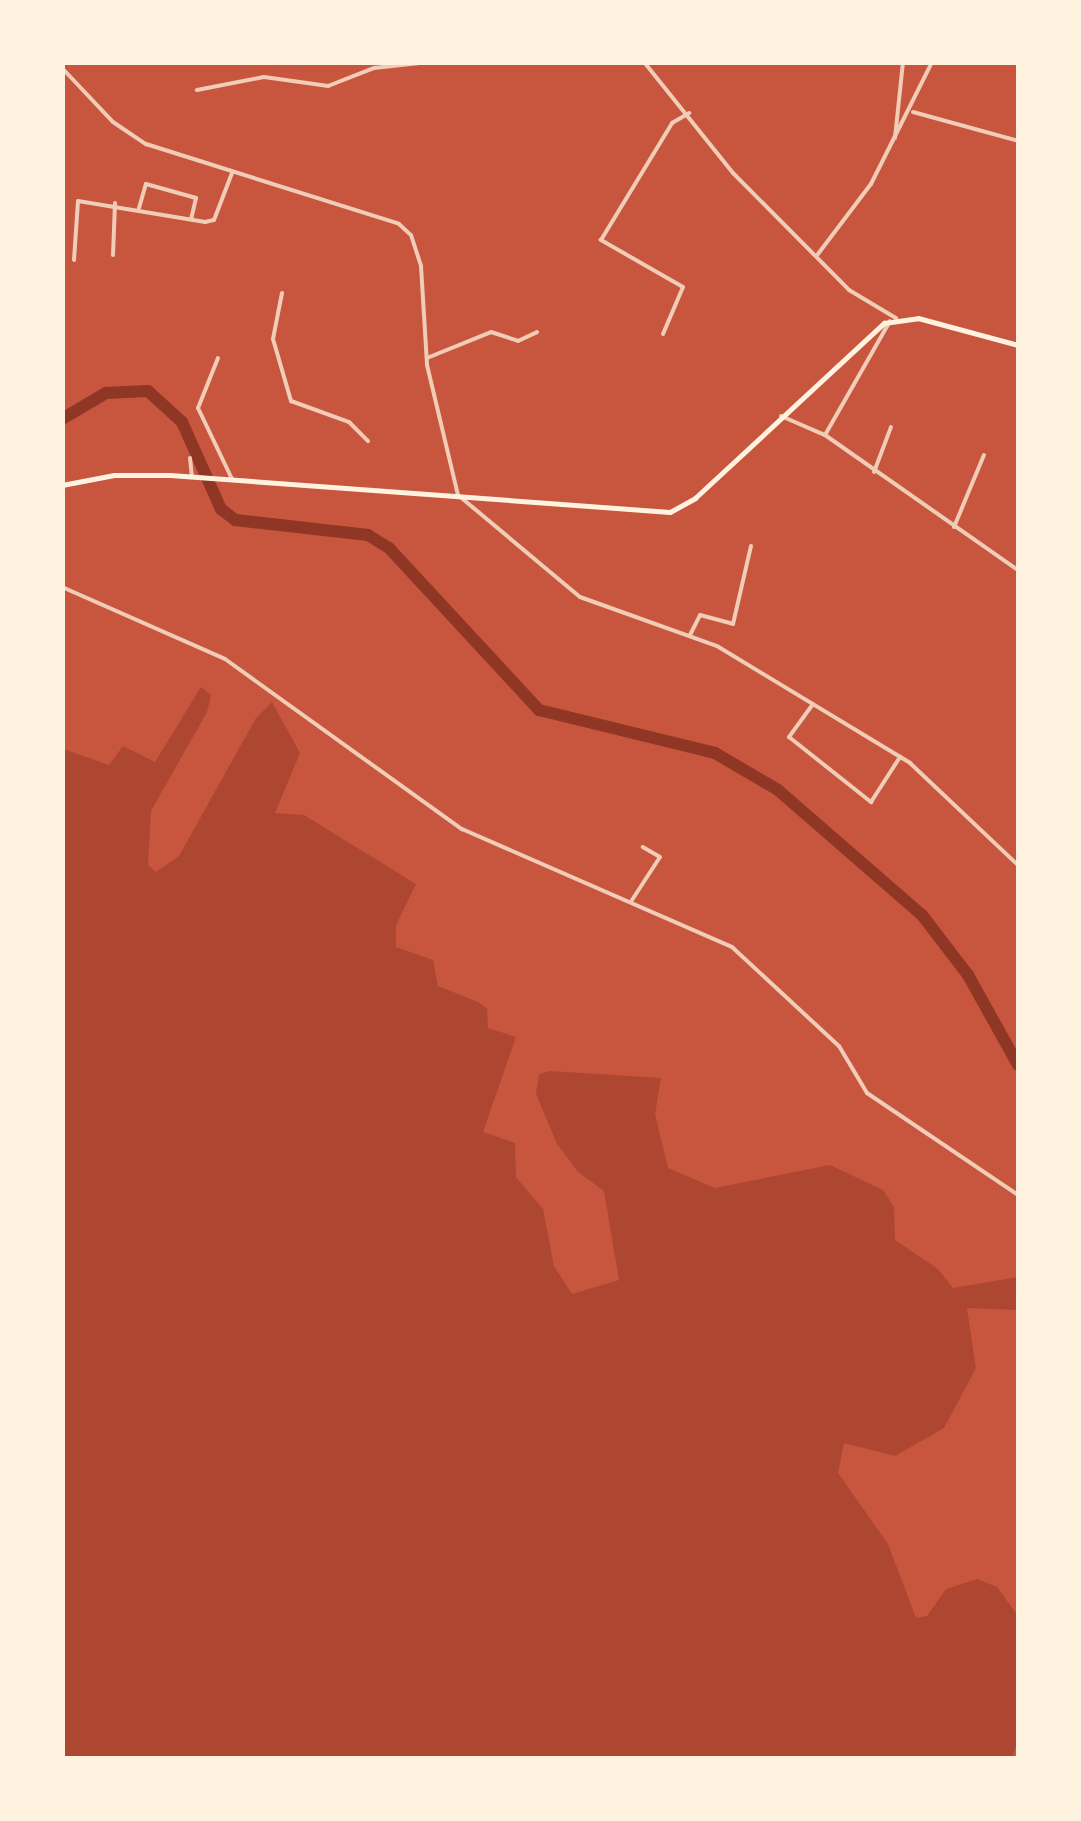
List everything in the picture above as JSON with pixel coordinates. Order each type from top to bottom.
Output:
[{"type":"main road","points":[[62,486],[114,475],[201,476],[676,511],[893,319],[918,318],[1018,344]]},
{"type":"street","points":[[197,90],[264,77],[328,86],[374,68],[429,62]]},
{"type":"street","points":[[644,62],[690,112],[733,172],[818,254],[849,290],[893,319],[824,435]]},
{"type":"street","points":[[894,142],[904,62]]},
{"type":"street","points":[[818,254],[894,142],[932,62]]},
{"type":"street","points":[[62,68],[134,138],[232,173],[386,216],[411,235],[421,266],[426,358],[462,498],[580,597],[690,636],[900,757],[1018,865]]},
{"type":"street","points":[[663,334],[683,287],[601,240],[672,123],[690,112]]},
{"type":"street","points":[[911,112],[1018,142]]},
{"type":"street","points":[[74,260],[74,206],[114,202],[191,220],[214,220],[232,173]]},
{"type":"street","points":[[138,208],[146,184],[196,198],[191,220]]},
{"type":"street","points":[[112,255],[114,202]]},
{"type":"street","points":[[282,293],[273,339],[291,400],[349,422],[368,441]]},
{"type":"street","points":[[426,358],[491,332],[518,341],[537,332]]},
{"type":"street","points":[[218,358],[198,408],[230,479]]},
{"type":"street","points":[[781,416],[824,435],[1018,570]]},
{"type":"street","points":[[874,472],[891,426]]},
{"type":"street","points":[[954,528],[984,455]]},
{"type":"street","points":[[190,458],[192,476]]},
{"type":"street","points":[[690,636],[700,615],[734,624],[750,546]]},
{"type":"street","points":[[62,587],[225,659],[462,829],[732,947],[838,1046],[867,1093],[1018,1195]]},
{"type":"street","points":[[813,704],[789,737],[871,802],[900,757]]},
{"type":"street","points":[[631,902],[660,857],[643,847]]},
{"type":"shaded area","points":[[201,687],[211,695],[207,712],[151,811],[148,865],[156,872],[179,856],[256,718],[272,702],[300,753],[275,813],[304,815],[416,884],[396,925],[396,947],[433,960],[438,986],[478,1002],[487,1008],[488,1028],[516,1037],[483,1132],[515,1143],[516,1177],[543,1209],[554,1266],[572,1294],[619,1280],[604,1191],[578,1172],[557,1144],[536,1094],[539,1074],[550,1071],[661,1078],[655,1114],[668,1168],[715,1188],[830,1165],[883,1190],[894,1207],[895,1240],[938,1269],[953,1288],[1018,1277],[1018,1310],[967,1308],[976,1368],[944,1428],[895,1456],[844,1443],[838,1473],[888,1544],[916,1618],[927,1616],[946,1589],[977,1579],[997,1587],[1018,1616],[1018,1741],[1012,1758],[63,1758],[63,749],[109,765],[123,746],[155,762]]},
{"type":"waterway","points":[[62,419],[106,393],[148,391],[182,422],[221,509],[235,520],[368,535],[389,548],[539,710],[715,753],[778,790],[922,915],[968,975],[1018,1065]]}]
